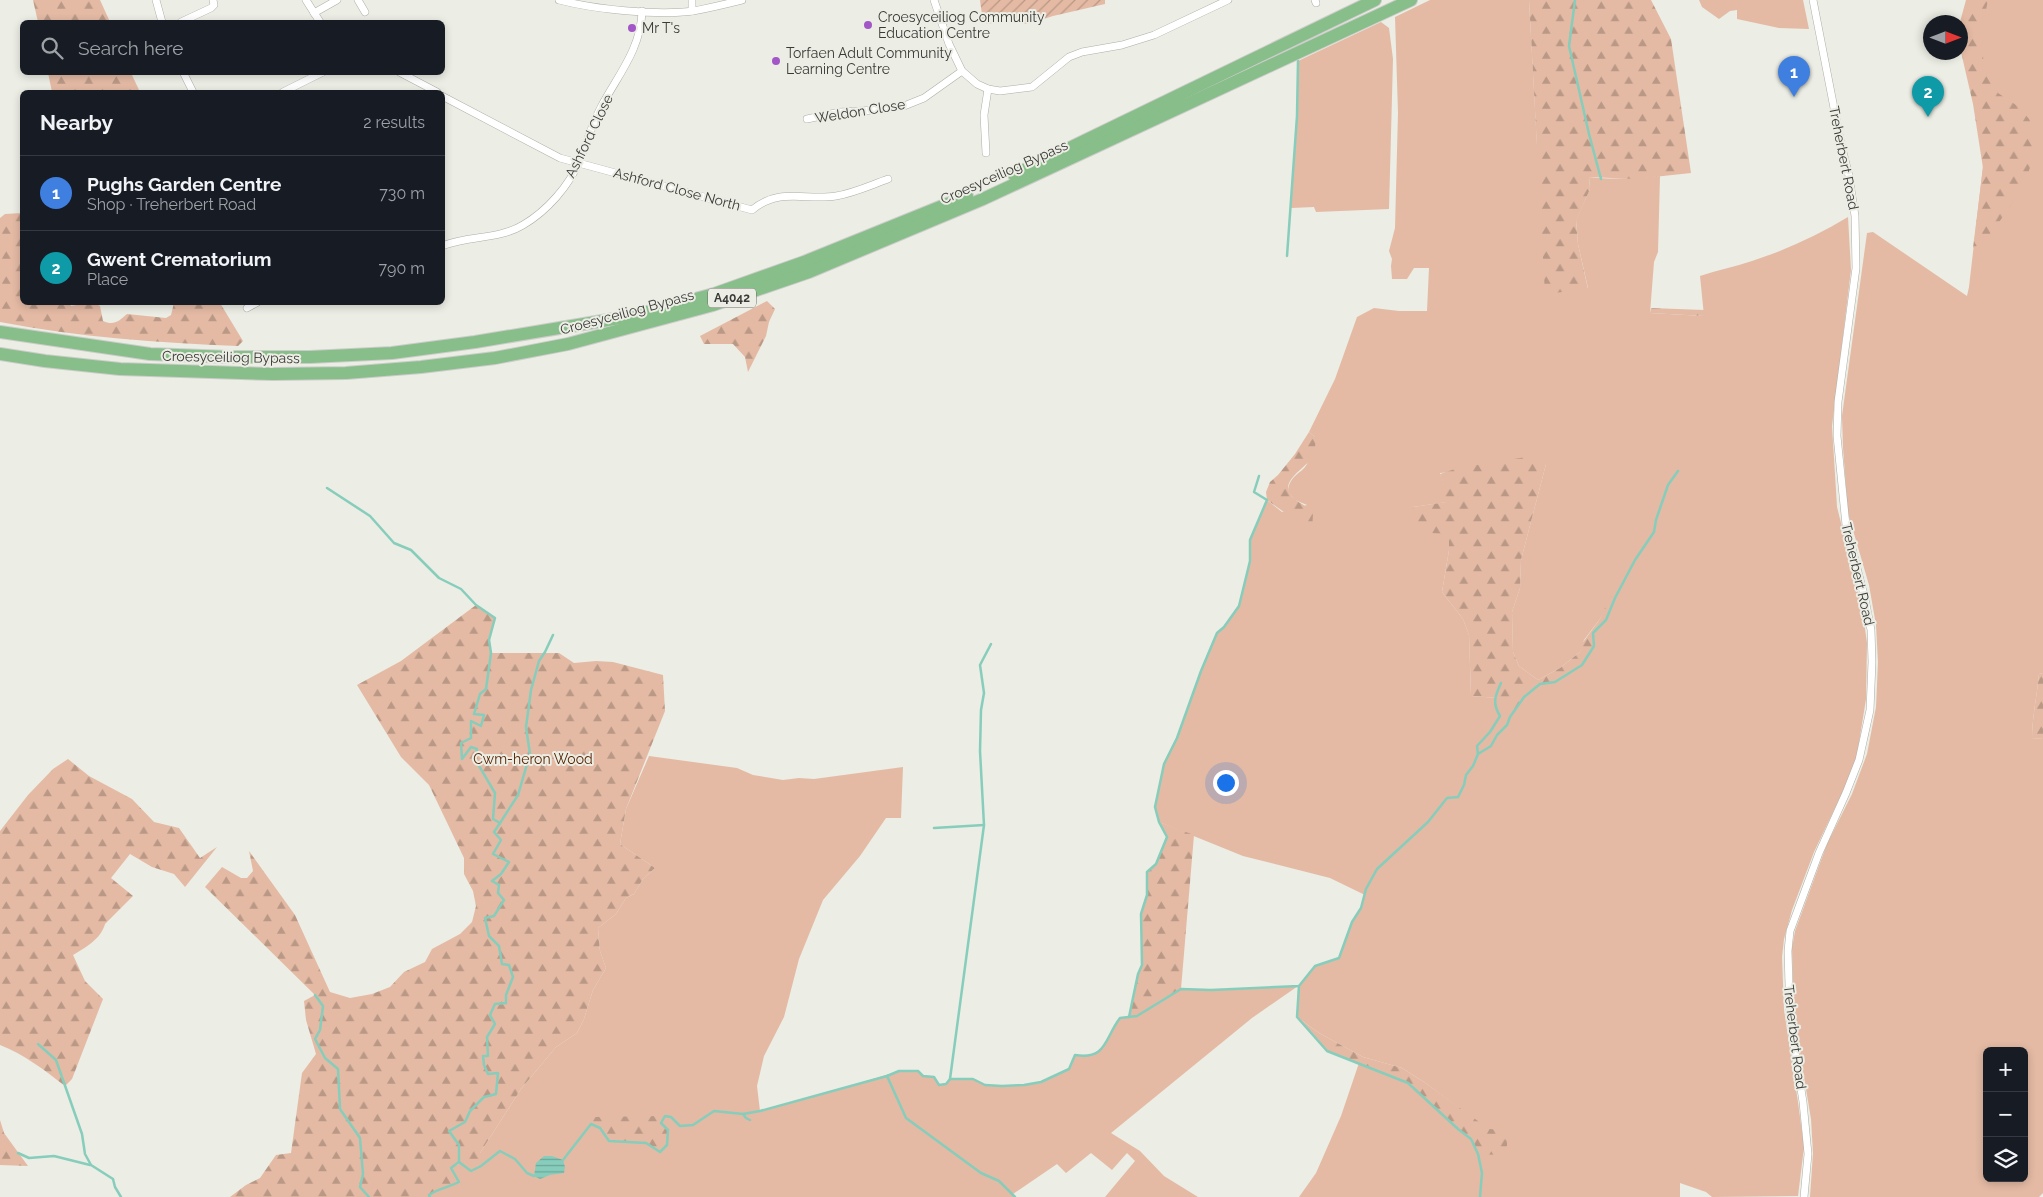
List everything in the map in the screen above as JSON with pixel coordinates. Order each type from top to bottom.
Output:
[{"type":"highway","name":"Croesyceiliog Bypass","points":[[0,332],[150,354],[229,357],[310,357],[392,353],[554,330],[632,316],[714,294],[804,262],[982,190],[1375,0]]},
{"type":"highway","name":"Croesyceiliog Bypass","points":[[0,354],[120,369],[273,374],[421,367],[494,358],[568,344],[713,305],[809,272],[983,199],[1410,0]]},
{"type":"street","points":[[156,0],[161,20]]},
{"type":"street","points":[[185,20],[211,8],[214,5],[213,0]]},
{"type":"street","points":[[306,0],[319,20]]},
{"type":"street","points":[[314,13],[337,0]]},
{"type":"street","points":[[358,0],[365,12]]},
{"type":"street","points":[[558,0],[573,4],[642,11],[692,11],[742,0]]},
{"type":"street","points":[[692,0],[692,11]]},
{"type":"street","points":[[934,0],[949,44],[962,71],[977,84],[988,89],[1000,91],[1032,87],[1069,57],[1082,52],[1122,45],[1154,35],[1211,3],[1228,0]]},
{"type":"street","name":"Treherbert Road","points":[[1804,1197],[1808,1154],[1803,1102],[1790,1019],[1788,950],[1790,931],[1859,760],[1870,710],[1872,662],[1871,630],[1868,614],[1846,525],[1837,436],[1838,402],[1856,268],[1855,216],[1850,176],[1841,144],[1813,0]]},
{"type":"street","name":"Ashford Close","points":[[445,245],[474,238],[504,234],[523,225],[546,209],[562,190],[579,162],[595,119],[636,45],[642,25],[642,11]]},
{"type":"street","name":"Weldon Close","points":[[807,119],[840,112],[878,110],[904,106],[924,98],[962,71]]},
{"type":"street","points":[[184,75],[192,90]]},
{"type":"street","points":[[287,90],[317,75]]},
{"type":"street","points":[[405,75],[433,90]]},
{"type":"street","points":[[986,153],[984,115],[988,89]]},
{"type":"street","name":"Ashford Close North","points":[[445,98],[560,158],[752,210],[759,204],[772,198],[786,195],[835,196],[888,179]]},
{"type":"street","points":[[248,308],[253,305]]},
{"type":"green space","points":[[33,0],[100,0],[109,20],[38,20]]},
{"type":"green space","points":[[980,0],[1105,0],[1105,4],[1028,24],[1005,20],[988,24],[983,22]]},
{"type":"green space","points":[[1430,0],[1529,0],[1537,145],[1574,289],[1588,288],[1578,244],[1576,220],[1590,189],[1589,177],[1616,179],[1660,176],[1658,252],[1654,262],[1650,313],[1704,316],[1700,276],[1777,252],[1813,236],[1848,217],[1851,270],[1832,426],[1837,507],[1862,607],[1867,643],[1866,699],[1857,755],[1844,789],[1814,852],[1792,910],[1784,939],[1782,957],[1784,1010],[1804,1147],[1798,1196],[1712,1197],[1706,1192],[1680,1183],[1680,1197],[1299,1197],[1316,1173],[1341,1116],[1359,1063],[1408,1084],[1471,1139],[1489,1130],[1402,1068],[1363,1057],[1319,1033],[1297,1017],[1298,986],[1315,966],[1339,958],[1352,922],[1361,908],[1365,895],[1330,878],[1243,856],[1159,822],[1155,807],[1164,764],[1177,738],[1217,633],[1224,627],[1239,605],[1250,561],[1250,540],[1267,500],[1282,512],[1307,505],[1295,500],[1288,492],[1289,486],[1293,478],[1306,466],[1309,459],[1315,437],[1309,432],[1335,379],[1357,317],[1374,308],[1399,311],[1427,311],[1429,268],[1414,268],[1407,279],[1392,279],[1392,259],[1389,251],[1395,228],[1398,113],[1395,17]],"holes":[[[1546,464],[1521,560],[1520,588],[1512,612],[1513,652],[1519,666],[1538,680],[1560,668],[1580,652],[1584,640],[1605,610],[1606,620],[1593,633],[1582,665],[1555,682],[1540,684],[1524,697],[1510,717],[1498,698],[1471,696],[1469,635],[1463,619],[1442,592],[1449,550],[1449,534],[1413,507],[1447,502],[1440,473]]]},
{"type":"green space","points":[[1529,0],[1651,0],[1671,39],[1691,173],[1635,179],[1589,177],[1590,189],[1576,221],[1578,244],[1588,289],[1545,294]]},
{"type":"green space","points":[[1699,0],[1803,0],[1809,29],[1779,28],[1737,19],[1737,10],[1730,11],[1719,19],[1702,7]]},
{"type":"green space","points":[[1966,0],[1988,0],[1981,35],[1984,66],[1998,93],[2019,107],[2029,119],[2037,136],[2037,150],[2024,183],[2008,210],[1984,242],[1973,248],[1983,168],[1973,104],[1963,60],[1968,60],[1968,15],[1962,15]]},
{"type":"green space","points":[[1981,0],[2043,0],[2043,673],[2039,674],[2032,739],[2043,738],[2043,1193],[2039,1197],[1810,1197],[1813,1153],[1811,1119],[1794,1017],[1792,948],[1795,931],[1827,844],[1852,794],[1867,754],[1876,707],[1878,662],[1876,625],[1869,585],[1848,513],[1842,416],[1867,233],[1873,232],[1967,296],[1984,157],[1979,80]]},
{"type":"green space","points":[[1381,22],[1389,28],[1393,59],[1389,209],[1316,212],[1314,207],[1291,208],[1297,116],[1298,61]]},
{"type":"green space","points":[[48,75],[132,75],[139,90],[52,90]]},
{"type":"green space","points":[[20,213],[20,305],[98,305],[100,306],[103,321],[113,323],[119,321],[127,314],[166,318],[171,315],[174,305],[221,305],[243,341],[238,346],[148,341],[59,332],[0,322],[0,218],[5,214]]},
{"type":"green space","points":[[767,301],[775,309],[769,322],[766,336],[748,372],[745,357],[733,344],[704,344],[700,336]]},
{"type":"green space","points":[[1651,308],[1704,310],[1704,316],[1650,313]]},
{"type":"green space","points":[[1309,432],[1315,437],[1313,456],[1292,478],[1288,489],[1292,497],[1313,513],[1312,532],[1267,500],[1266,492],[1270,482],[1295,454]]},
{"type":"green space","points":[[1532,456],[1546,464],[1521,560],[1520,588],[1512,612],[1513,652],[1519,666],[1538,680],[1560,668],[1580,652],[1581,645],[1600,619],[1610,596],[1615,598],[1606,620],[1593,633],[1594,646],[1582,665],[1555,682],[1540,684],[1524,697],[1510,717],[1500,710],[1498,698],[1471,696],[1469,635],[1463,619],[1442,592],[1449,550],[1449,534],[1413,532],[1413,507],[1446,502],[1440,474],[1458,468]]},
{"type":"green space","name":"Cwm-heron Wood","points":[[476,605],[495,618],[489,640],[491,653],[559,653],[574,663],[613,662],[663,675],[665,711],[626,809],[620,844],[655,868],[643,879],[634,894],[626,898],[616,914],[598,928],[600,951],[606,968],[593,990],[584,1019],[577,1033],[556,1047],[521,1089],[480,1153],[481,1166],[471,1171],[459,1163],[451,1168],[459,1182],[432,1193],[429,1195],[430,1197],[230,1197],[246,1185],[260,1178],[276,1155],[291,1153],[302,1073],[316,1054],[306,1020],[304,1001],[315,995],[205,887],[222,867],[241,878],[247,878],[253,871],[249,851],[295,915],[330,992],[350,998],[372,994],[390,987],[404,972],[425,962],[432,949],[460,934],[472,922],[476,906],[473,891],[464,874],[464,858],[429,785],[401,757],[357,685],[401,661]]},
{"type":"green space","points":[[2043,673],[2043,738],[2032,739],[2039,674]]},
{"type":"green space","points":[[649,756],[737,768],[753,775],[783,780],[814,779],[903,767],[901,818],[886,818],[860,856],[823,900],[799,959],[784,1017],[764,1056],[757,1086],[760,1111],[899,1071],[918,1071],[923,1076],[934,1077],[939,1085],[946,1084],[950,1079],[973,1079],[985,1085],[1002,1086],[1041,1082],[1069,1069],[1075,1055],[1085,1056],[1093,1054],[1104,1047],[1120,1018],[1137,1016],[1181,989],[1211,990],[1298,986],[1252,1018],[1111,1133],[1140,1151],[1164,1176],[1198,1197],[1105,1197],[1135,1161],[1127,1153],[1112,1170],[1091,1153],[1066,1173],[1057,1164],[1013,1194],[1015,1197],[430,1197],[429,1195],[459,1182],[451,1168],[480,1153],[521,1089],[556,1047],[577,1033],[584,1019],[593,990],[606,968],[600,951],[598,928],[616,914],[626,898],[634,894],[643,879],[655,868],[620,844],[626,809]],"holes":[[[665,1117],[661,1123],[660,1152],[646,1143],[609,1141],[600,1128]]]},
{"type":"green space","points":[[68,759],[89,776],[132,799],[154,822],[179,828],[200,858],[217,847],[185,887],[174,874],[152,867],[130,854],[111,878],[133,896],[105,924],[96,939],[73,955],[85,981],[103,999],[72,1079],[65,1086],[42,1068],[0,1045],[0,831],[28,795],[53,769]]},
{"type":"green space","points":[[1159,822],[1194,835],[1181,989],[1137,1016],[1129,1017],[1138,974],[1142,965],[1141,914],[1147,895],[1147,872],[1156,864],[1167,837]]},
{"type":"green space","points":[[1297,1017],[1319,1033],[1363,1057],[1402,1068],[1489,1129],[1507,1130],[1507,1146],[1499,1155],[1478,1154],[1471,1139],[1408,1084],[1327,1051]]},
{"type":"green space","points":[[665,1116],[661,1123],[668,1130],[667,1145],[660,1152],[646,1143],[609,1141],[600,1128],[591,1124],[594,1117]]},
{"type":"green space","points":[[0,1120],[4,1133],[28,1166],[0,1165]]},
{"type":"water","points":[[544,1156],[552,1156],[563,1160],[564,1173],[540,1179],[534,1176],[536,1163]]},
{"type":"waterway","points":[[1575,0],[1569,46],[1601,179]]},
{"type":"waterway","points":[[1287,256],[1297,116],[1298,61]]},
{"type":"waterway","points":[[563,1160],[591,1124],[600,1128],[609,1141],[646,1143],[660,1152],[667,1145],[668,1130],[661,1123],[665,1116],[671,1117],[680,1126],[693,1125],[714,1111],[743,1114],[760,1111],[899,1071],[918,1071],[923,1076],[934,1077],[939,1085],[946,1084],[950,1079],[973,1079],[985,1085],[1002,1086],[1041,1082],[1069,1069],[1075,1055],[1085,1056],[1099,1051],[1104,1046],[1120,1018],[1137,1016],[1181,989],[1211,990],[1299,986],[1315,966],[1339,958],[1352,922],[1361,908],[1366,889],[1377,869],[1428,822],[1447,798],[1458,797],[1464,785],[1466,775],[1473,766],[1478,754],[1491,746],[1497,735],[1507,725],[1510,717],[1524,697],[1540,684],[1555,682],[1582,665],[1594,646],[1593,633],[1606,620],[1635,560],[1654,532],[1656,520],[1668,485],[1678,471]]},
{"type":"waterway","points":[[1129,1017],[1138,974],[1142,965],[1141,914],[1147,895],[1147,872],[1156,864],[1167,837],[1159,822],[1155,807],[1164,764],[1177,738],[1217,633],[1224,627],[1239,606],[1250,561],[1250,540],[1267,500],[1254,492],[1259,476]]},
{"type":"waterway","points":[[327,488],[370,516],[394,543],[411,550],[439,578],[461,589],[476,605],[495,618],[489,640],[491,653],[486,689],[480,694],[474,714],[484,715],[481,726],[471,721],[471,738],[461,743],[462,759],[471,747],[477,749],[475,759],[495,793],[493,819],[500,823],[494,832],[501,840],[493,854],[509,862],[501,874],[492,881],[499,885],[498,893],[504,900],[494,916],[485,918],[489,936],[499,946],[502,964],[509,965],[513,977],[506,995],[506,1003],[495,1004],[490,1015],[495,1024],[487,1037],[488,1056],[483,1056],[488,1074],[498,1073],[496,1094],[484,1097],[470,1111],[465,1122],[449,1131],[459,1145],[459,1162]]},
{"type":"waterway","points":[[500,823],[518,795],[530,754],[526,727],[531,690],[539,661],[553,635]]},
{"type":"waterway","points":[[950,1079],[984,825],[980,751],[981,710],[984,693],[980,665],[991,644]]},
{"type":"waterway","points":[[1478,754],[1477,746],[1490,732],[1500,716],[1495,699],[1501,683]]},
{"type":"waterway","points":[[934,828],[984,825]]},
{"type":"waterway","points":[[1299,986],[1297,1017],[1327,1051],[1408,1083],[1471,1139],[1478,1154],[1482,1173],[1480,1197]]},
{"type":"waterway","points":[[315,995],[323,1006],[320,1030],[315,1039],[325,1058],[338,1069],[340,1109],[360,1138],[363,1174],[360,1187],[369,1197]]},
{"type":"waterway","points":[[38,1044],[56,1060],[82,1134],[85,1154],[91,1165],[113,1179],[121,1197]]},
{"type":"waterway","points":[[887,1076],[906,1118],[981,1173],[999,1181],[1015,1197]]},
{"type":"waterway","points":[[743,1114],[750,1120]]},
{"type":"waterway","points":[[430,1197],[429,1195],[432,1193],[459,1182],[451,1168],[459,1162],[471,1171],[481,1166],[500,1151],[515,1159],[527,1173],[534,1176]]},
{"type":"waterway","points":[[18,1153],[29,1158],[54,1156],[90,1165]]},
{"type":"place","name":"Croesyceiliog Community Education Centre","points":[[868,25]]},
{"type":"place","name":"Mr T's","points":[[632,28]]},
{"type":"place","name":"Torfaen Adult Community Learning Centre","points":[[776,61]]},
{"type":"place","name":"Pughs Garden Centre","points":[[1794,97]]},
{"type":"place","name":"Gwent Crematorium","points":[[1928,117]]}]
